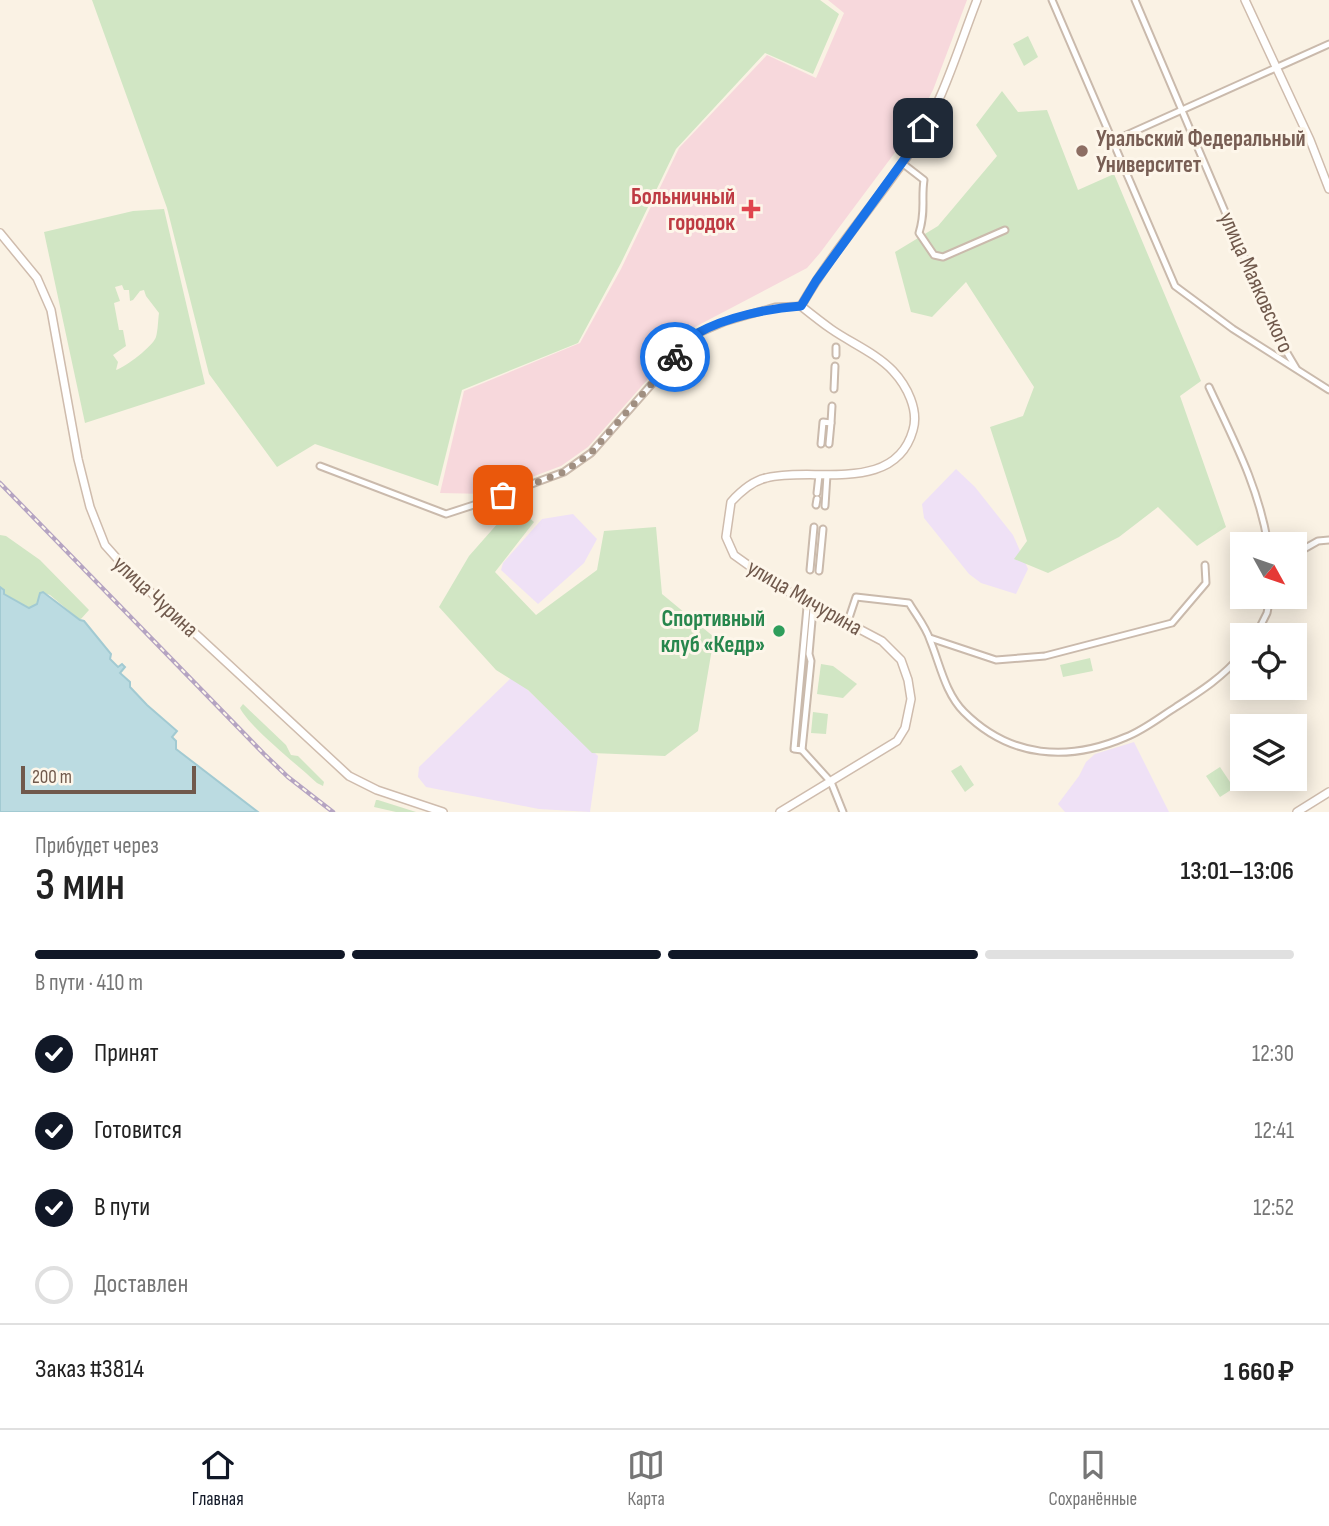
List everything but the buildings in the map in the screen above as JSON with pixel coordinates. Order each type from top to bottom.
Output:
[{"type":"street","points":[[320,467],[446,514],[483,502],[564,472],[591,453],[696,334],[724,322],[775,307],[801,306],[816,281],[914,146],[941,93],[977,0]]},
{"type":"street","points":[[1052,0],[1175,286],[1233,328],[1329,390]]},
{"type":"street","name":"улица Маяковского","points":[[1135,0],[1280,341],[1297,371]]},
{"type":"street","points":[[1245,0],[1310,140],[1329,190]]},
{"type":"street","points":[[1113,141],[1329,44]]},
{"type":"street","points":[[902,163],[924,180],[922,194],[925,207],[919,233],[934,255],[943,257],[1005,230]]},
{"type":"street","name":"улица Чурина","points":[[0,233],[37,278],[51,310],[82,475],[99,533],[110,552],[349,776],[377,790],[443,812]]},
{"type":"street","name":"улица Мичурина","points":[[781,811],[897,741],[905,728],[911,708],[911,690],[905,669],[895,652],[848,621],[752,570],[734,555],[726,537],[731,502],[750,484],[768,477],[873,471],[887,464],[910,440],[915,425],[913,408],[906,390],[894,372],[801,306]]},
{"type":"street","points":[[836,347],[836,355]]},
{"type":"street","points":[[834,389],[835,366]]},
{"type":"street","points":[[1209,387],[1255,487],[1266,532]]},
{"type":"street","points":[[829,444],[832,407]]},
{"type":"street","points":[[821,444],[824,422],[831,423]]},
{"type":"street","points":[[817,499],[823,475]]},
{"type":"street","points":[[823,475],[825,506]]},
{"type":"street","points":[[810,570],[814,527]]},
{"type":"street","points":[[819,571],[823,528]]},
{"type":"street","points":[[1307,547],[1318,541],[1329,540]]},
{"type":"street","points":[[930,638],[996,660],[1045,656],[1172,623],[1206,583],[1205,565]]},
{"type":"street","points":[[848,621],[856,597],[909,603],[930,638],[937,664],[962,710],[1007,743],[1028,750],[1060,753],[1083,751],[1127,737],[1210,685],[1230,666]]},
{"type":"street","points":[[810,608],[794,749],[802,750],[831,782],[843,812]]},
{"type":"street","points":[[1297,812],[1329,792]]},
{"type":"shaded area","name":"Больничный городок","points":[[828,0],[967,0],[933,90],[914,127],[820,253],[807,268],[693,328],[588,447],[561,466],[487,494],[440,493],[464,391],[580,343],[621,269],[679,148],[767,55],[816,78],[844,13]]},
{"type":"shaded area","points":[[956,469],[975,487],[1013,535],[1028,569],[1016,594],[981,583],[969,574],[924,518],[922,504]]},
{"type":"shaded area","points":[[573,514],[597,539],[584,563],[538,604],[501,570],[503,563],[542,519]]},
{"type":"shaded area","points":[[513,676],[598,756],[590,812],[539,809],[426,787],[418,777],[419,767]]},
{"type":"shaded area","points":[[1134,742],[1169,812],[1065,812],[1058,804],[1086,762],[1095,754]]},
{"type":"green space","points":[[92,0],[820,0],[839,14],[813,74],[765,53],[676,149],[621,263],[578,343],[462,390],[438,486],[315,444],[277,467],[209,374],[167,208]]},
{"type":"green space","points":[[1028,36],[1038,57],[1024,66],[1013,44]]},
{"type":"green space","points":[[1002,91],[1018,112],[1047,110],[1078,190],[1114,174],[1201,381],[1180,396],[1226,527],[1197,546],[1158,507],[1119,537],[1048,573],[1014,559],[1027,541],[990,427],[1023,416],[1034,387],[966,282],[932,317],[911,312],[895,252],[938,226],[997,156],[976,125]]},
{"type":"green space","points":[[164,209],[205,384],[85,423],[44,232],[133,211]],"holes":[[[122,285],[124,290],[129,290],[130,301],[144,290],[159,313],[158,328],[150,346],[116,370],[118,362],[113,355],[126,346],[123,330],[119,330],[114,303],[120,301],[115,287]]]},
{"type":"green space","points":[[514,505],[534,522],[495,572],[536,615],[597,570],[604,531],[656,527],[662,594],[714,637],[698,731],[665,756],[592,753],[528,690],[496,670],[439,607],[469,556]]},
{"type":"green space","points":[[0,535],[6,536],[40,560],[89,610],[80,620],[50,595],[41,592],[37,604],[30,608],[4,594],[0,587]]},
{"type":"green space","points":[[1090,658],[1093,671],[1063,677],[1060,665]]},
{"type":"green space","points":[[821,664],[833,666],[857,684],[843,698],[817,694]]},
{"type":"green space","points":[[243,704],[286,745],[291,755],[298,756],[324,782],[323,786],[254,726],[240,708]]},
{"type":"green space","points":[[813,712],[828,714],[826,734],[811,733]]},
{"type":"green space","points":[[961,765],[974,785],[965,792],[951,771]]},
{"type":"green space","points":[[1220,767],[1230,782],[1230,791],[1220,797],[1206,776]]},
{"type":"green space","points":[[376,800],[416,812],[396,812],[374,807]]},
{"type":"water","points":[[0,587],[4,594],[29,608],[37,604],[40,593],[43,592],[84,621],[111,654],[110,659],[118,667],[122,664],[125,667],[120,673],[130,682],[130,687],[177,731],[172,737],[176,741],[176,749],[258,812],[0,812]]},
{"type":"railway","points":[[0,483],[264,754],[288,777],[333,812]]},
{"type":"way so far","points":[[503,495],[564,472],[591,453],[675,357]]},
{"type":"place","name":"Уральский Федеральный Университет","points":[[1082,151]]},
{"type":"place","name":"Больничный городок","points":[[751,209]]},
{"type":"place","name":"Спортивный клуб «Кедр»","points":[[779,631]]},
{"type":"route","points":[[675,357],[696,334],[724,322],[775,307],[801,306],[816,281],[914,146],[923,128]]}]
